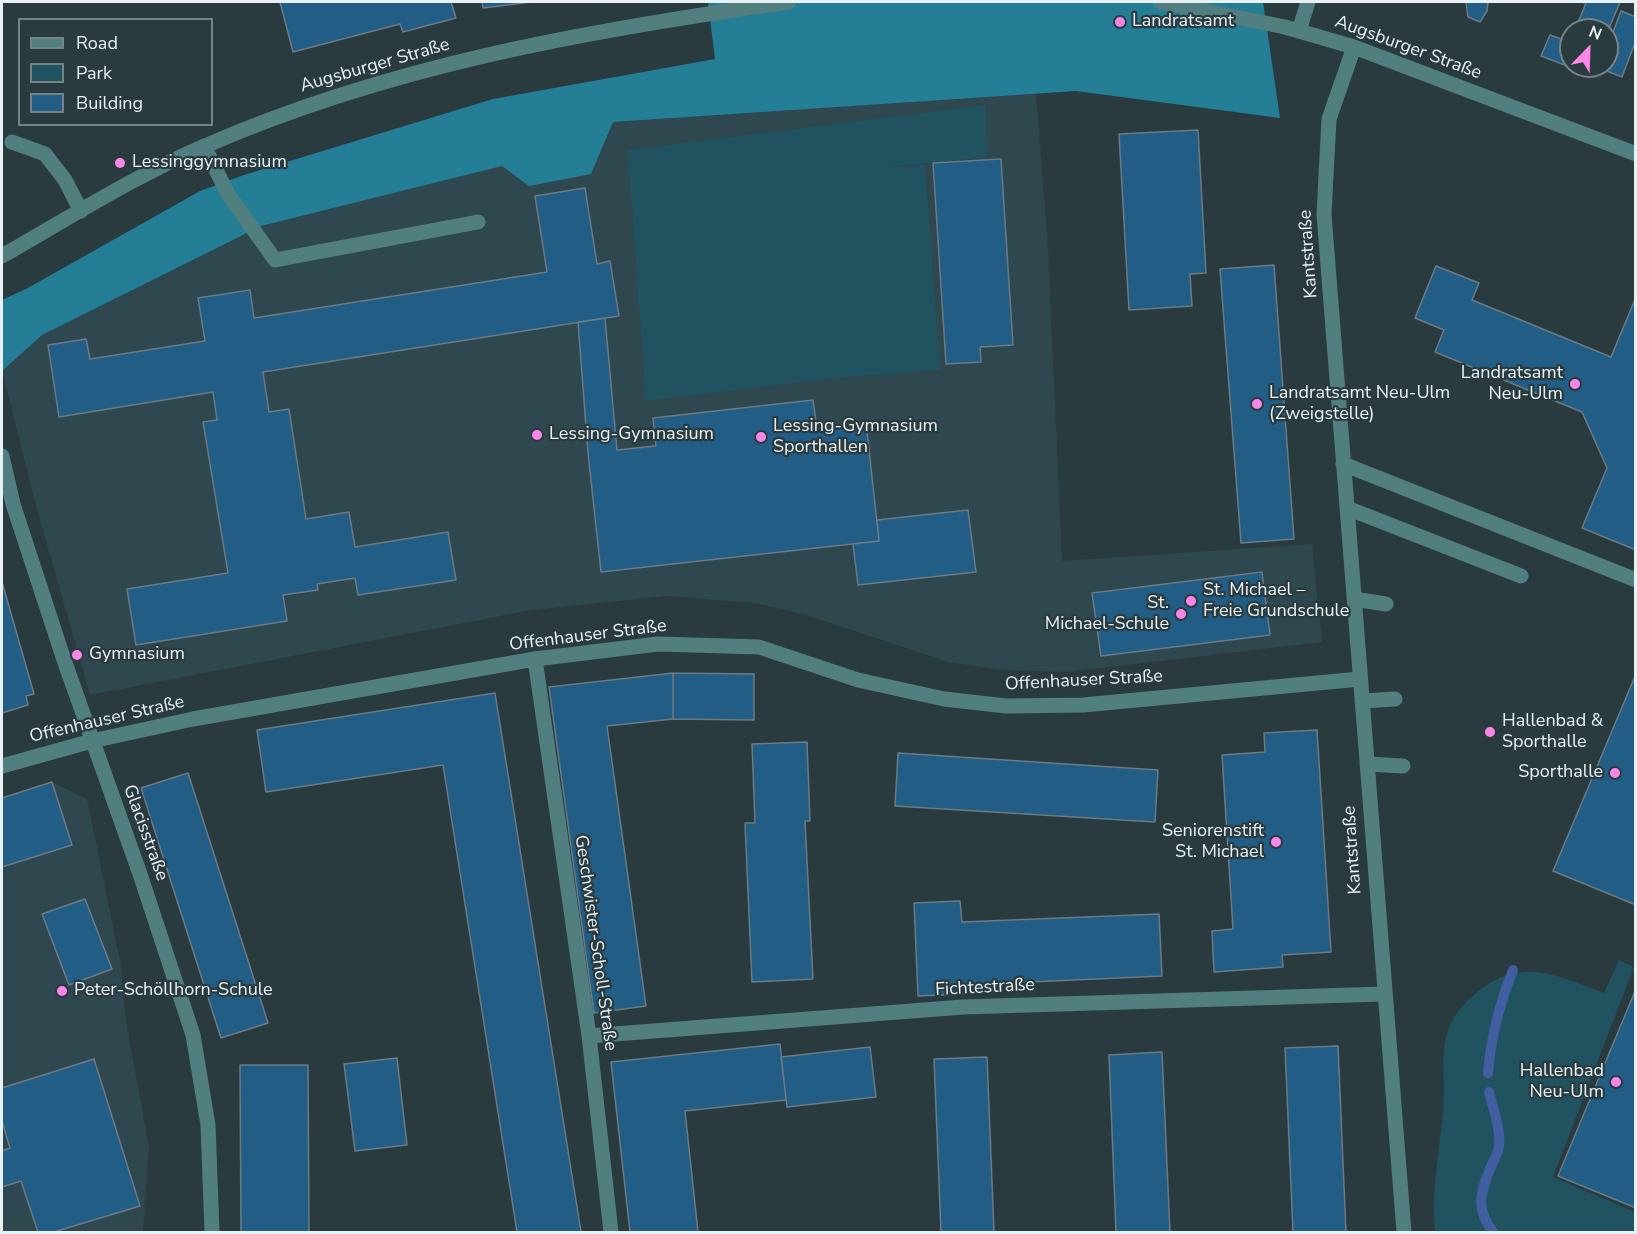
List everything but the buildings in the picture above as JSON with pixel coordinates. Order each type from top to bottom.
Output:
[{"type":"street","name":"Augsburger Straße","points":[[2,256],[128,182],[204,146],[304,106],[415,72],[658,20],[789,2]]},
{"type":"street","name":"Augsburger Straße","points":[[1160,2],[1299,31],[1354,47],[1635,154]]},
{"type":"street","points":[[1299,31],[1308,2]]},
{"type":"street","name":"Kantstraße","points":[[1354,47],[1329,119],[1324,214],[1404,1233]]},
{"type":"street","points":[[12,142],[45,154],[65,180],[81,211]]},
{"type":"street","points":[[204,146],[228,194],[275,260],[478,222]]},
{"type":"street","name":"Glacisstraße","points":[[2,456],[13,504],[92,741],[140,874],[192,1035],[207,1125],[212,1233]]},
{"type":"street","points":[[1344,464],[1635,580]]},
{"type":"street","points":[[1347,508],[1521,576]]},
{"type":"street","points":[[1354,599],[1386,604]]},
{"type":"street","name":"Offenhauser Straße","points":[[2,766],[92,741],[193,719],[535,659],[658,645],[759,647],[858,680],[944,699],[1006,706],[1083,705],[1360,679]]},
{"type":"street","name":"Geschwister-Scholl-Straße","points":[[535,659],[589,1036],[611,1233]]},
{"type":"street","points":[[1362,701],[1395,699]]},
{"type":"street","points":[[1366,764],[1402,766]]},
{"type":"street","name":"Fichtestraße","points":[[589,1036],[963,1007],[1384,994]]},
{"type":"shaded area","points":[[708,2],[1263,2],[1280,118],[1076,91],[613,122],[591,174],[529,186],[502,166],[261,226],[42,335],[2,371],[2,300],[26,289],[200,191],[244,175],[493,99],[715,59]]},
{"type":"shaded area","name":"Lessing-Gymnasium","points":[[1036,93],[1048,247],[1062,561],[1312,544],[1322,642],[1067,672],[1003,670],[948,662],[806,615],[757,603],[665,596],[526,611],[90,695],[34,499],[2,370],[42,335],[261,226],[502,165],[529,186],[613,122]]},
{"type":"shaded area","name":"Peter-Schöllhorn-Schule","points":[[52,782],[87,799],[121,966],[125,1015],[149,1148],[143,1232],[2,1232],[2,798]]},
{"type":"green space","points":[[985,105],[987,157],[870,169],[925,165],[940,370],[844,377],[646,401],[628,150]]},
{"type":"green space","points":[[1619,960],[1634,967],[1553,1177],[1635,1212],[1635,1232],[1435,1232],[1436,1171],[1444,1100],[1444,1048],[1449,1028],[1458,1012],[1475,994],[1496,980],[1512,974],[1527,972],[1557,976],[1604,993]]},
{"type":"waterway","points":[[1488,1073],[1496,1021],[1513,970]]},
{"type":"waterway","points":[[1489,1092],[1498,1126],[1499,1147],[1482,1191],[1481,1207],[1493,1232]]},
{"type":"place","name":"Landratsamt","points":[[1120,22]]},
{"type":"place","name":"Lessinggymnasium","points":[[120,163]]},
{"type":"place","name":"Landratsamt Neu-Ulm","points":[[1575,384]]},
{"type":"place","name":"Landratsamt Neu-Ulm (Zweigstelle)","points":[[1257,404]]},
{"type":"place","name":"Lessing-Gymnasium","points":[[537,435]]},
{"type":"place","name":"Lessing-Gymnasium Sporthallen","points":[[761,437]]},
{"type":"place","name":"St. Michael – Freie Grundschule","points":[[1191,601]]},
{"type":"place","name":"St. Michael-Schule","points":[[1181,614]]},
{"type":"place","name":"Gymnasium","points":[[77,655]]},
{"type":"place","name":"Hallenbad & Sporthalle","points":[[1490,732]]},
{"type":"place","name":"Sporthalle","points":[[1615,773]]},
{"type":"place","name":"Seniorenstift St. Michael","points":[[1276,842]]},
{"type":"place","name":"Peter-Schöllhorn-Schule","points":[[62,991]]},
{"type":"place","name":"Hallenbad Neu-Ulm","points":[[1616,1082]]}]
